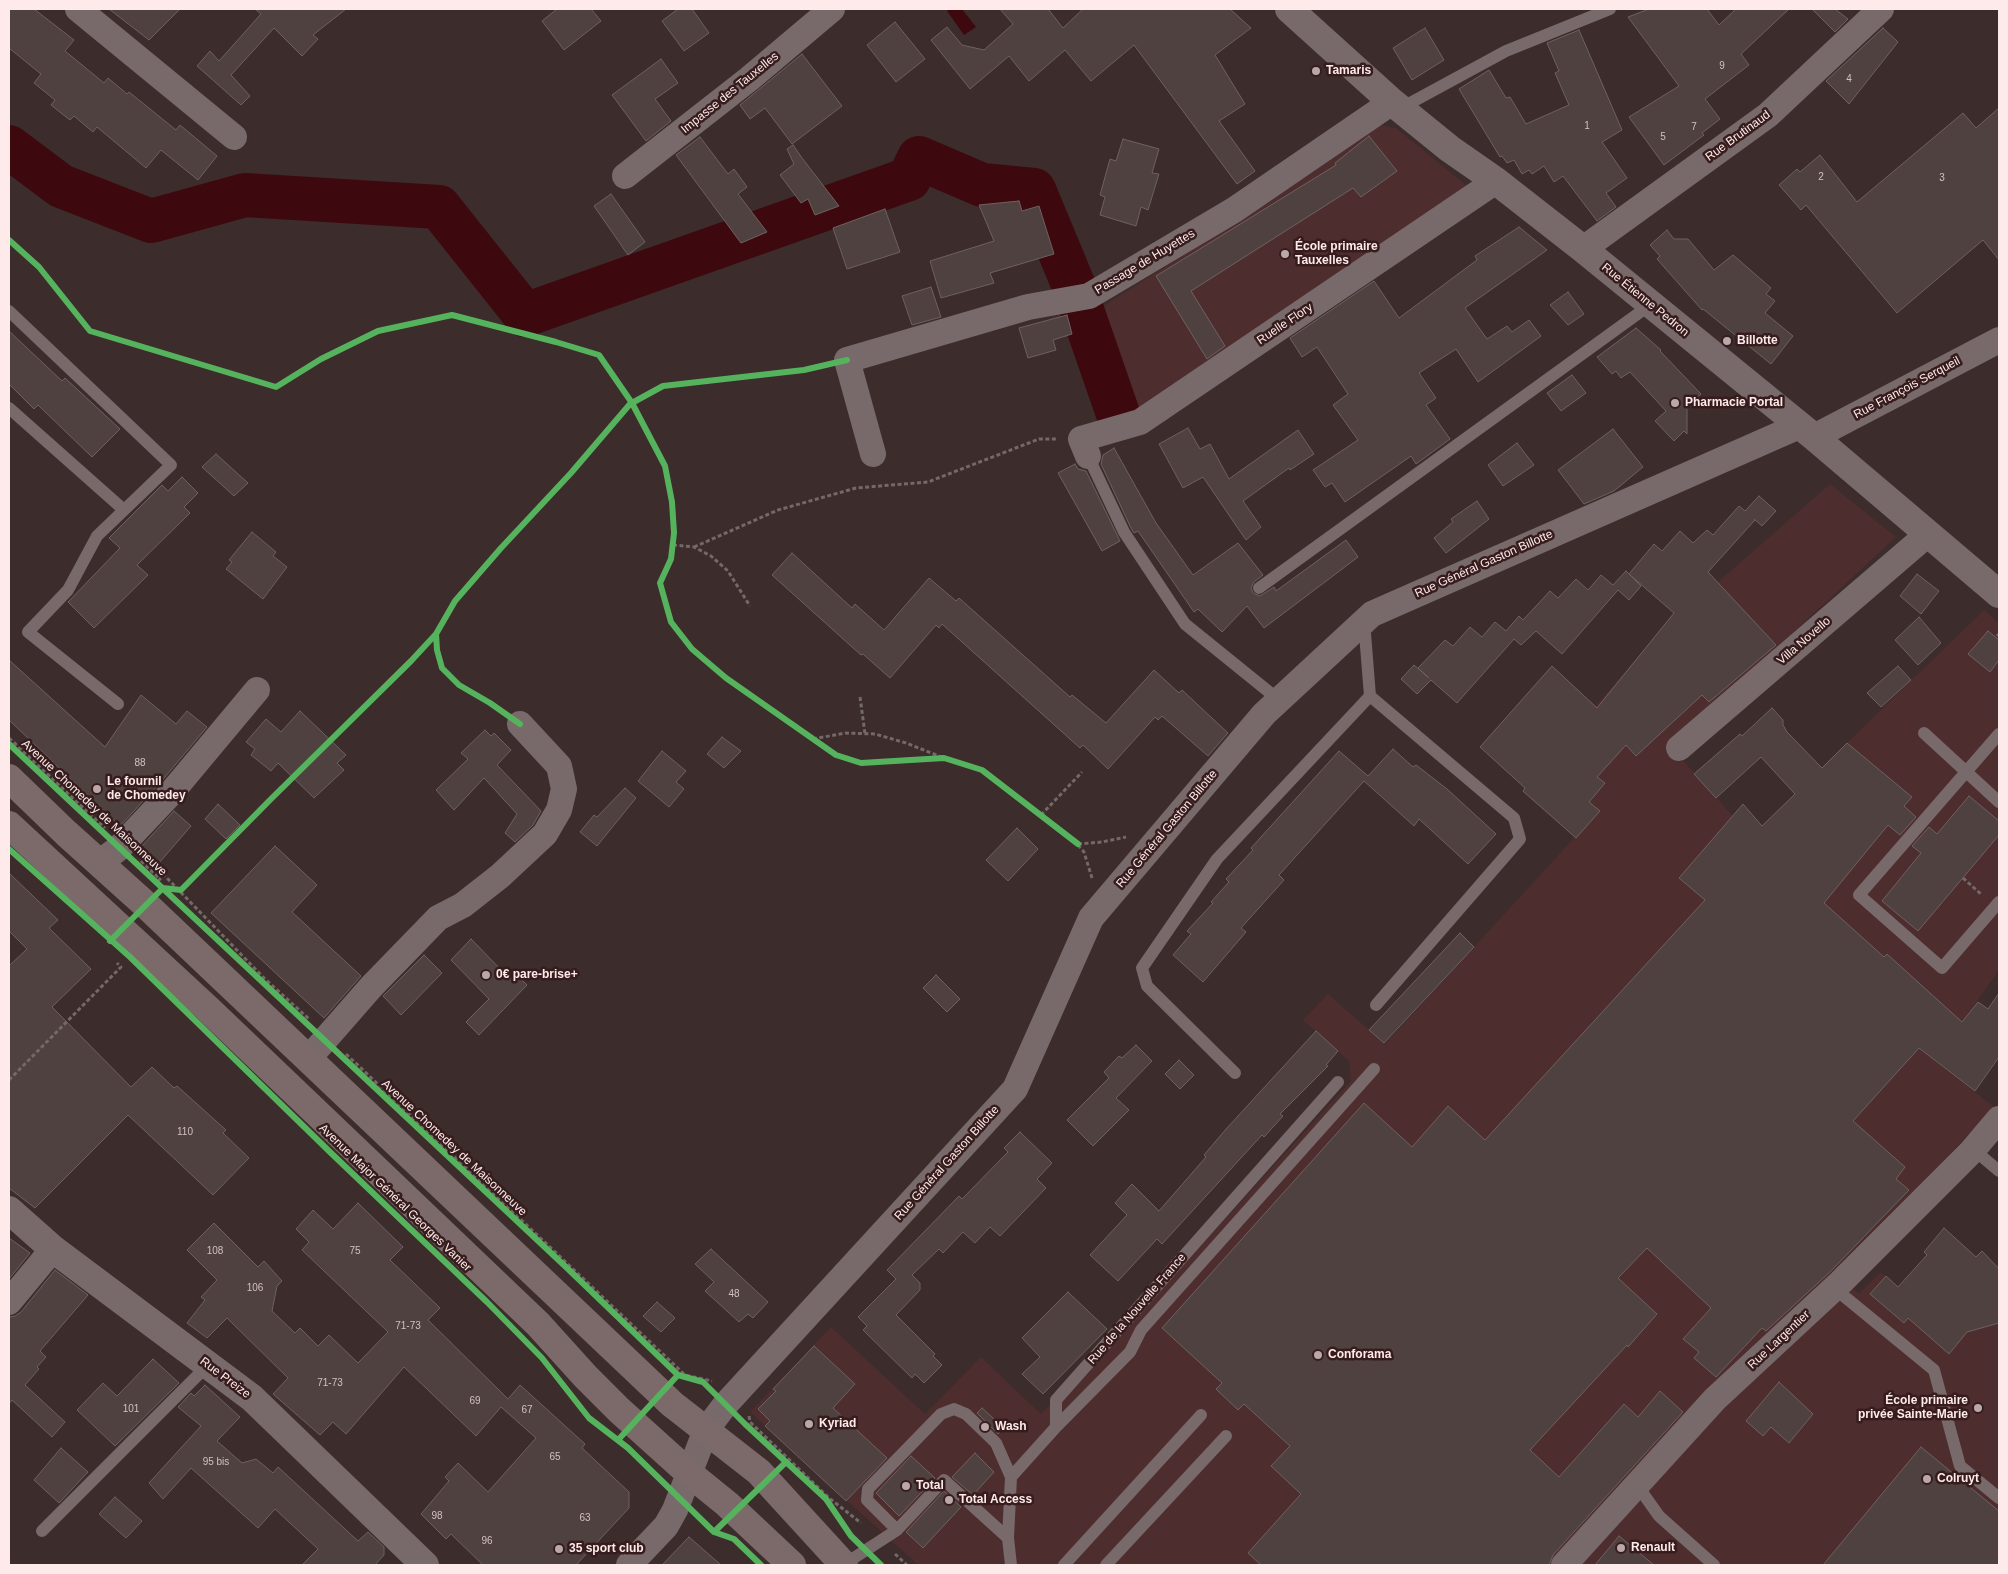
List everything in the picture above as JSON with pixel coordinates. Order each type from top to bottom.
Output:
[{"type":"main road","points":[[9,778],[113,852],[156,889],[320,1046],[672,1404],[759,1472],[843,1565]]},
{"type":"main road","name":"Avenue Major Général Georges Vanier","points":[[9,825],[201,1002],[538,1324],[619,1410],[690,1474],[727,1504],[792,1565]]},
{"type":"street","points":[[78,9],[234,137]]},
{"type":"street","name":"Impasse des Tauxelles","points":[[625,176],[749,79],[832,9]]},
{"type":"street","name":"Rue Étienne Pedron","points":[[1289,9],[1397,105],[1450,149],[1496,181],[1583,249],[1999,594]]},
{"type":"street","name":"Rue Brutinaud","points":[[1583,249],[1768,115],[1881,9]]},
{"type":"street","name":"Passage de Huyettes","points":[[873,454],[847,360],[1028,307],[1079,298],[1234,210],[1397,105]]},
{"type":"street","name":"Ruelle Flory","points":[[1084,448],[1140,422],[1496,181]]},
{"type":"street","name":"Rue François Serqueil","points":[[1806,432],[1999,340]]},
{"type":"street","name":"Rue Général Gaston Billotte","points":[[629,1565],[666,1526],[690,1474],[706,1430],[729,1400],[1014,1089],[1091,918],[1264,714],[1372,614],[1806,432]]},
{"type":"street","name":"Villa Novello","points":[[1679,748],[1928,534]]},
{"type":"street","points":[[113,852],[171,793],[257,690]]},
{"type":"street","points":[[320,1046],[372,987],[438,918],[463,905],[500,876],[545,834],[559,810],[564,789],[559,766],[520,724]]},
{"type":"street","name":"Rue Largentier","points":[[1564,1565],[1715,1399],[1834,1288],[1973,1149],[1999,1119]]},
{"type":"street","name":"Rue Preize","points":[[9,1210],[53,1249],[252,1398],[412,1561]]},
{"type":"street","points":[[9,1302],[53,1249]]},
{"type":"lane","points":[[1397,105],[1506,51],[1610,9]]},
{"type":"lane","points":[[1259,588],[1650,305]]},
{"type":"lane","points":[[9,311],[171,465],[97,536],[68,590],[28,632],[118,704]]},
{"type":"lane","points":[[9,408],[124,510]]},
{"type":"lane","points":[[1084,448],[1124,532],[1185,624],[1279,700]]},
{"type":"lane","points":[[1364,621],[1370,696],[1514,818],[1520,839],[1376,1005]]},
{"type":"lane","points":[[1235,1073],[1147,986],[1142,968],[1217,859],[1370,696]]},
{"type":"lane","points":[[1924,733],[1999,802]]},
{"type":"lane","points":[[1997,904],[1942,968],[1858,895],[1999,734]]},
{"type":"lane","points":[[1011,1477],[1130,1352],[1141,1330],[1374,1069]]},
{"type":"lane","name":"Rue de la Nouvelle France","points":[[1056,1428],[1056,1400],[1338,1082]]},
{"type":"lane","points":[[1973,1149],[1999,1171]]},
{"type":"lane","points":[[1834,1288],[1934,1370],[1960,1466],[1999,1498]]},
{"type":"lane","points":[[42,1531],[208,1366]]},
{"type":"lane","points":[[896,1530],[867,1500],[868,1489],[941,1414],[954,1409],[966,1414],[996,1443],[1011,1477],[1008,1538],[1011,1565]]},
{"type":"lane","points":[[1064,1565],[1201,1415]]},
{"type":"lane","points":[[1106,1565],[1226,1436]]},
{"type":"lane","points":[[843,1565],[896,1530],[944,1480],[1008,1538]]},
{"type":"lane","points":[[1637,1485],[1659,1516],[1714,1565]]},
{"type":"path","points":[[694,547],[778,510],[856,488],[928,482],[1040,439],[1084,448]]},
{"type":"path","points":[[673,545],[694,547],[712,556],[728,571],[750,606]]},
{"type":"path","points":[[860,697],[865,734]]},
{"type":"path","points":[[812,738],[845,733],[865,734],[906,742],[944,758]]},
{"type":"path","points":[[9,738],[113,852]]},
{"type":"path","points":[[1041,815],[1082,772]]},
{"type":"path","points":[[1078,844],[1102,842],[1130,836]]},
{"type":"path","points":[[156,889],[164,875],[181,890],[264,978],[320,1046],[685,1374],[719,1382],[729,1400],[748,1409],[750,1422],[828,1498],[880,1540],[907,1565]]},
{"type":"path","points":[[1963,878],[1997,904]]},
{"type":"path","points":[[9,1080],[120,967]]},
{"type":"shaded area","points":[[950,9],[962,9],[976,27],[964,35],[947,11]]},
{"type":"shaded area","name":"École primaire Tauxelles","points":[[1375,124],[1396,128],[1477,194],[1142,417],[1124,414],[1090,315],[1319,168]]},
{"type":"shaded area","points":[[1830,484],[1896,537],[1670,746],[1751,836],[1984,610],[1999,623],[1999,970],[1935,1061],[1994,1107],[1834,1277],[1859,1293],[1881,1272],[1935,1319],[1988,1257],[1999,1266],[1999,1565],[918,1565],[750,1412],[831,1327],[925,1414],[981,1357],[1041,1414],[1175,1274],[1351,1081],[1349,1061],[1303,1020],[1328,994],[1385,1044],[1575,837],[1522,792],[1653,639]]},
{"type":"building","points":[[9,9],[34,9],[74,40],[65,51],[104,83],[108,78],[127,94],[129,92],[176,130],[180,125],[217,156],[198,180],[161,150],[146,168],[97,127],[93,132],[74,116],[70,120],[51,105],[55,100],[34,83],[41,74],[9,48]]},
{"type":"building","points":[[109,9],[180,9],[149,40]]},
{"type":"building","points":[[255,9],[346,9],[313,35],[318,39],[302,56],[274,28],[231,75],[250,96],[241,105],[197,66],[210,51],[219,61],[261,14]]},
{"type":"building","points":[[557,9],[591,9],[601,21],[564,50],[542,21]]},
{"type":"building","points":[[678,9],[692,9],[709,33],[684,51],[662,21]]},
{"type":"building","points":[[1000,9],[1048,9],[1063,28],[1083,9],[1230,9],[1251,28],[1215,55],[1245,104],[1219,121],[1255,171],[1237,184],[1134,45],[1091,81],[1065,50],[1029,81],[1009,56],[970,89],[931,40],[947,27],[962,45],[984,50],[1013,24]]},
{"type":"building","points":[[1649,9],[1707,9],[1719,25],[1736,9],[1789,9],[1741,54],[1749,65],[1705,99],[1720,119],[1702,133],[1704,135],[1664,165],[1629,117],[1679,86],[1628,17]]},
{"type":"building","points":[[1812,9],[1835,9],[1848,19],[1835,32]]},
{"type":"building","points":[[895,22],[925,59],[896,82],[867,45]]},
{"type":"building","points":[[1425,28],[1444,60],[1412,80],[1393,48]]},
{"type":"building","points":[[1883,28],[1898,42],[1849,104],[1826,81]]},
{"type":"building","points":[[1579,30],[1622,130],[1602,142],[1627,178],[1606,193],[1616,207],[1597,221],[1563,176],[1554,182],[1544,166],[1532,174],[1529,170],[1522,174],[1514,160],[1507,163],[1502,156],[1500,157],[1459,89],[1489,70],[1506,98],[1510,97],[1526,124],[1569,105],[1555,73],[1559,71],[1547,43]]},
{"type":"building","points":[[802,54],[842,106],[792,144],[765,108],[750,119],[740,105]]},
{"type":"building","points":[[661,59],[678,83],[655,99],[671,121],[646,141],[612,95]]},
{"type":"building","points":[[1999,108],[1999,260],[1983,240],[1897,313],[1806,205],[1801,210],[1779,185],[1797,169],[1800,172],[1820,155],[1857,202],[1963,113],[1976,128]]},
{"type":"building","points":[[1369,136],[1397,171],[1361,197],[1353,188],[1191,291],[1225,346],[1207,359],[1156,276],[1336,165],[1335,163]]},
{"type":"building","points":[[700,137],[728,174],[734,169],[747,187],[738,194],[767,232],[741,243],[676,155]]},
{"type":"building","points":[[1123,139],[1159,149],[1152,173],[1159,174],[1148,210],[1141,207],[1136,226],[1100,215],[1105,197],[1100,195],[1110,159],[1116,161]]},
{"type":"building","points":[[793,145],[839,206],[815,215],[808,199],[801,203],[780,175],[794,164],[787,149]]},
{"type":"building","points":[[611,194],[645,242],[628,255],[594,206]]},
{"type":"building","points":[[1019,201],[1022,211],[1039,206],[1054,254],[990,273],[994,283],[941,298],[930,261],[994,241],[979,205]]},
{"type":"building","points":[[885,209],[900,252],[847,269],[833,228]]},
{"type":"building","points":[[1519,227],[1547,250],[1465,308],[1487,339],[1507,326],[1512,332],[1529,320],[1541,336],[1478,382],[1456,349],[1419,373],[1436,398],[1426,405],[1450,439],[1416,464],[1411,456],[1345,502],[1332,483],[1325,487],[1313,470],[1358,440],[1333,405],[1348,394],[1317,347],[1302,357],[1290,338],[1374,281],[1399,318],[1477,260],[1475,256]]},
{"type":"building","points":[[1667,230],[1674,239],[1688,239],[1714,270],[1733,255],[1771,288],[1766,294],[1775,301],[1765,313],[1793,336],[1771,364],[1702,310],[1657,259],[1660,256],[1650,245]]},
{"type":"building","points":[[931,287],[941,317],[912,325],[902,296]]},
{"type":"building","points":[[1568,292],[1584,314],[1568,325],[1550,305]]},
{"type":"building","points":[[1067,315],[1072,334],[1053,340],[1056,350],[1028,358],[1019,328]]},
{"type":"building","points":[[1636,328],[1661,350],[1701,394],[1687,407],[1687,434],[1684,431],[1674,441],[1655,421],[1666,411],[1630,372],[1621,378],[1616,371],[1612,374],[1597,357]]},
{"type":"building","points":[[9,331],[62,381],[65,378],[120,429],[92,457],[38,405],[34,409],[9,384]]},
{"type":"building","points":[[1572,375],[1586,393],[1561,411],[1547,393]]},
{"type":"building","points":[[1188,428],[1200,449],[1210,444],[1229,479],[1298,430],[1314,454],[1290,470],[1289,468],[1243,501],[1261,527],[1246,540],[1203,477],[1183,488],[1159,444]]},
{"type":"building","points":[[1613,429],[1643,467],[1614,491],[1584,504],[1558,470]]},
{"type":"building","points":[[1517,443],[1534,465],[1503,486],[1488,465]]},
{"type":"building","points":[[1114,448],[1156,523],[1193,575],[1238,543],[1263,575],[1254,582],[1251,588],[1253,593],[1260,596],[1274,587],[1276,591],[1346,540],[1358,557],[1264,628],[1247,606],[1222,632],[1198,609],[1194,612],[1138,531],[1134,533],[1131,528],[1101,464],[1103,455]]},
{"type":"building","points":[[216,454],[248,483],[234,496],[202,467]]},
{"type":"building","points":[[1075,464],[1078,469],[1086,471],[1120,541],[1102,551],[1058,473]]},
{"type":"building","points":[[182,477],[198,493],[184,507],[190,513],[137,565],[148,575],[94,628],[68,602],[120,548],[109,538],[162,485],[168,491]]},
{"type":"building","points":[[1759,496],[1776,511],[1762,526],[1754,519],[1708,572],[1776,645],[1709,702],[1702,695],[1636,756],[1626,745],[1597,777],[1605,783],[1589,802],[1600,811],[1576,838],[1523,791],[1525,788],[1480,747],[1552,666],[1597,708],[1674,613],[1629,574],[1654,544],[1662,551],[1680,531],[1693,543],[1707,530],[1713,535],[1739,506],[1745,511]]},
{"type":"building","points":[[1477,501],[1489,519],[1446,553],[1434,538],[1453,522],[1451,519]]},
{"type":"building","points":[[252,532],[276,552],[273,556],[287,567],[263,599],[226,569],[232,562],[229,560]]},
{"type":"building","points":[[792,553],[852,608],[855,604],[884,630],[929,578],[956,601],[959,598],[1070,697],[1072,695],[1106,723],[1154,670],[1179,693],[1182,690],[1228,733],[1208,756],[1162,716],[1158,720],[1155,717],[1108,769],[1083,745],[1080,748],[942,624],[939,628],[936,625],[890,678],[863,654],[861,655],[772,575]]},
{"type":"building","points":[[1626,571],[1641,586],[1629,600],[1618,590],[1562,654],[1536,631],[1521,645],[1514,639],[1457,703],[1431,680],[1417,694],[1401,679],[1414,665],[1429,678],[1418,668],[1445,640],[1453,646],[1470,627],[1482,637],[1495,622],[1506,631],[1519,616],[1523,620],[1550,591],[1558,598],[1576,579],[1588,590],[1601,575],[1613,585]]},
{"type":"building","points":[[1917,574],[1939,591],[1921,614],[1900,596]]},
{"type":"building","points":[[1919,617],[1941,643],[1918,665],[1895,640]]},
{"type":"building","points":[[1988,631],[1999,640],[1999,660],[1990,672],[1968,654]]},
{"type":"building","points":[[9,660],[105,747],[141,695],[176,724],[187,711],[207,727],[160,783],[120,826],[9,720]]},
{"type":"building","points":[[1898,666],[1911,680],[1881,707],[1867,693]]},
{"type":"building","points":[[1772,708],[1783,720],[1783,725],[1787,732],[1822,768],[1847,743],[1912,797],[1904,806],[1916,817],[1900,835],[1888,825],[1824,903],[1884,957],[1887,954],[1962,1022],[1978,1002],[1988,1009],[1999,993],[1999,1057],[1975,1091],[1919,1048],[1853,1121],[1905,1167],[1896,1179],[1909,1190],[1831,1271],[1766,1331],[1762,1328],[1716,1377],[1694,1358],[1699,1352],[1683,1339],[1711,1308],[1647,1248],[1618,1278],[1657,1314],[1530,1450],[1559,1477],[1624,1404],[1638,1417],[1660,1391],[1683,1412],[1553,1555],[1549,1565],[1261,1565],[1248,1553],[1301,1494],[1271,1466],[1290,1446],[1244,1404],[1238,1410],[1216,1389],[1222,1383],[1162,1328],[1364,1103],[1412,1147],[1448,1106],[1485,1140],[1705,900],[1679,878],[1743,804],[1762,826],[1795,794],[1761,757],[1716,798],[1694,774],[1740,734],[1742,736]]},
{"type":"building","points":[[300,711],[346,755],[337,763],[344,770],[314,798],[278,763],[271,771],[251,755],[255,749],[246,742],[266,719],[281,732]]},
{"type":"building","points":[[485,730],[491,736],[494,733],[511,750],[497,765],[541,811],[533,825],[515,842],[505,833],[517,814],[484,778],[454,810],[436,790],[468,759],[461,753]]},
{"type":"building","points":[[722,737],[741,751],[724,768],[707,754]]},
{"type":"building","points":[[1393,749],[1413,767],[1416,765],[1447,789],[1496,834],[1468,864],[1419,819],[1414,826],[1364,781],[1279,875],[1284,880],[1241,928],[1246,932],[1203,982],[1173,955],[1191,934],[1187,931],[1213,903],[1211,902],[1229,882],[1226,879],[1253,850],[1251,848],[1339,751],[1368,776]]},
{"type":"building","points":[[662,751],[686,771],[676,782],[684,789],[669,807],[638,781]]},
{"type":"building","points":[[625,788],[636,798],[597,846],[580,832],[594,815],[597,817]]},
{"type":"building","points":[[1969,796],[1999,821],[1999,835],[1918,931],[1882,901],[1921,853],[1912,846],[1929,827],[1937,834]]},
{"type":"building","points":[[218,804],[240,825],[226,839],[205,819]]},
{"type":"building","points":[[174,811],[191,826],[159,863],[141,847]]},
{"type":"building","points":[[1017,828],[1038,849],[1008,881],[986,860]]},
{"type":"building","points":[[275,846],[317,885],[292,912],[361,976],[324,1018],[211,913]]},
{"type":"building","points":[[9,873],[58,920],[49,928],[91,969],[52,1007],[131,1087],[152,1067],[174,1088],[177,1086],[226,1130],[223,1133],[249,1158],[213,1195],[128,1115],[35,1208],[9,1188],[9,966],[27,949],[9,931]]},
{"type":"building","points":[[1460,933],[1474,947],[1384,1043],[1369,1030]]},
{"type":"building","name":"0€ pare-brise+","points":[[471,939],[510,979],[516,974],[527,985],[479,1035],[466,1022],[489,999],[451,960]]},
{"type":"building","points":[[424,955],[442,973],[401,1015],[383,996]]},
{"type":"building","points":[[936,975],[960,999],[947,1012],[923,988]]},
{"type":"building","points":[[1316,1031],[1338,1051],[1326,1065],[1328,1066],[1280,1114],[1283,1116],[1264,1137],[1262,1135],[1162,1244],[1157,1239],[1118,1281],[1090,1255],[1127,1215],[1115,1203],[1132,1184],[1159,1211],[1206,1157],[1204,1155],[1227,1128]]},
{"type":"building","points":[[1136,1045],[1152,1061],[1116,1098],[1129,1110],[1093,1146],[1067,1120],[1109,1078],[1104,1072],[1119,1056],[1122,1058]]},
{"type":"building","points":[[1179,1060],[1194,1075],[1180,1089],[1165,1074]]},
{"type":"building","points":[[1020,1132],[1052,1163],[1037,1179],[1046,1188],[1000,1236],[990,1227],[975,1243],[963,1232],[943,1253],[939,1249],[912,1275],[920,1283],[920,1290],[896,1315],[935,1354],[933,1356],[942,1365],[924,1383],[915,1374],[912,1378],[863,1330],[867,1326],[858,1317],[896,1279],[887,1270],[959,1196],[962,1199],[1008,1152],[1004,1148]]},
{"type":"building","points":[[358,1203],[403,1247],[390,1260],[440,1308],[428,1320],[508,1399],[520,1385],[585,1444],[582,1448],[629,1492],[629,1508],[576,1565],[483,1565],[451,1534],[446,1539],[421,1514],[449,1481],[445,1477],[458,1463],[488,1492],[536,1438],[501,1407],[476,1436],[404,1367],[346,1434],[333,1422],[320,1435],[273,1394],[288,1378],[227,1318],[207,1338],[187,1323],[205,1300],[201,1297],[217,1280],[187,1250],[214,1223],[258,1267],[264,1261],[282,1281],[277,1286],[272,1311],[295,1333],[300,1328],[318,1346],[329,1335],[358,1363],[388,1332],[302,1250],[309,1242],[296,1229],[313,1210],[333,1229]]},
{"type":"building","points":[[1944,1228],[1976,1257],[1982,1251],[1999,1269],[1999,1323],[1967,1332],[1949,1354],[1908,1318],[1904,1323],[1870,1294],[1886,1276],[1898,1287],[1927,1255],[1924,1252]]},
{"type":"building","points":[[9,1238],[30,1253],[9,1279]]},
{"type":"building","points":[[711,1249],[768,1302],[753,1318],[748,1314],[739,1322],[705,1291],[714,1282],[695,1264]]},
{"type":"building","points":[[55,1270],[88,1295],[40,1351],[46,1357],[37,1367],[39,1369],[25,1385],[65,1422],[52,1437],[12,1400],[9,1404],[9,1317],[21,1312]]},
{"type":"building","points":[[1068,1292],[1107,1329],[1043,1394],[1022,1374],[1040,1357],[1022,1338]]},
{"type":"building","points":[[657,1302],[675,1318],[661,1332],[643,1316]]},
{"type":"building","name":"Kyriad","points":[[814,1346],[855,1384],[833,1408],[887,1458],[846,1501],[765,1426],[770,1421],[758,1409],[776,1391],[773,1389]]},
{"type":"building","points":[[153,1359],[179,1383],[115,1446],[77,1410],[103,1383],[117,1396]]},
{"type":"building","points":[[1779,1382],[1813,1414],[1789,1443],[1771,1427],[1763,1436],[1746,1421]]},
{"type":"building","points":[[205,1385],[240,1417],[217,1441],[242,1463],[256,1459],[273,1473],[278,1467],[358,1541],[368,1532],[384,1547],[384,1555],[375,1565],[302,1565],[318,1549],[275,1509],[258,1528],[191,1468],[163,1499],[149,1483],[201,1426],[178,1407],[191,1393],[194,1396]]},
{"type":"building","points":[[982,1408],[1004,1428],[998,1434],[977,1413]]},
{"type":"building","name":"Colruyt","points":[[1921,1447],[1999,1511],[1999,1565],[1823,1565]]},
{"type":"building","points":[[61,1448],[88,1472],[59,1503],[34,1480]]},
{"type":"building","points":[[975,1453],[994,1472],[973,1495],[952,1477]]},
{"type":"building","name":"Total","points":[[911,1456],[935,1478],[899,1516],[876,1493]]},
{"type":"building","points":[[944,1491],[961,1507],[923,1548],[906,1532]]},
{"type":"building","points":[[115,1497],[142,1521],[126,1538],[99,1514]]},
{"type":"building","name":"Renault","points":[[1619,1536],[1654,1565],[1595,1565]]},
{"type":"building","points":[[689,1537],[721,1565],[662,1565]]},
{"type":"waterway","points":[[9,147],[61,186],[151,221],[245,195],[439,207],[525,315],[909,179],[919,158],[982,185],[1034,190],[1073,284],[1117,411]]},
{"type":"cycle path","points":[[9,240],[39,267],[90,331],[276,387],[321,359],[378,331],[452,315],[599,355],[632,403],[665,466],[672,502],[674,533],[671,559],[660,583],[671,622],[692,649],[726,678],[836,755],[861,763],[944,758],[982,770],[1078,844]]},
{"type":"cycle path","name":"Avenue Chomedey de Maisonneuve","points":[[110,941],[163,888],[181,890],[411,661],[436,634],[455,601],[501,548],[571,473],[630,404],[663,386],[804,370],[847,360]]},
{"type":"cycle path","points":[[436,634],[437,650],[442,668],[459,685],[490,703],[520,724]]},
{"type":"cycle path","name":"Avenue Chomedey de Maisonneuve","points":[[9,744],[567,1268],[678,1375],[703,1382],[826,1499],[851,1536],[881,1565]]},
{"type":"cycle path","points":[[9,849],[130,957],[487,1302],[542,1358],[589,1418],[628,1448],[714,1532],[734,1539],[761,1565]]},
{"type":"cycle path","points":[[618,1440],[678,1375]]},
{"type":"cycle path","points":[[714,1532],[786,1462]]},
{"type":"place","name":"Tamaris","points":[[1316,71]]},
{"type":"place","name":"École primaire Tauxelles","points":[[1285,254]]},
{"type":"place","name":"Billotte","points":[[1727,341]]},
{"type":"place","name":"Pharmacie Portal","points":[[1675,403]]},
{"type":"place","name":"Le fournil de Chomedey","points":[[97,789]]},
{"type":"place","name":"0€ pare-brise+","points":[[486,975]]},
{"type":"place","name":"Conforama","points":[[1318,1355]]},
{"type":"place","name":"École primaire privée Sainte-Marie","points":[[1978,1408]]},
{"type":"place","name":"Kyriad","points":[[809,1424]]},
{"type":"place","name":"Wash","points":[[985,1427]]},
{"type":"place","name":"Colruyt","points":[[1927,1479]]},
{"type":"place","name":"Total","points":[[906,1486]]},
{"type":"place","name":"Total Access","points":[[949,1500]]},
{"type":"place","name":"Renault","points":[[1621,1548]]},
{"type":"place","name":"35 sport club","points":[[559,1549]]}]
